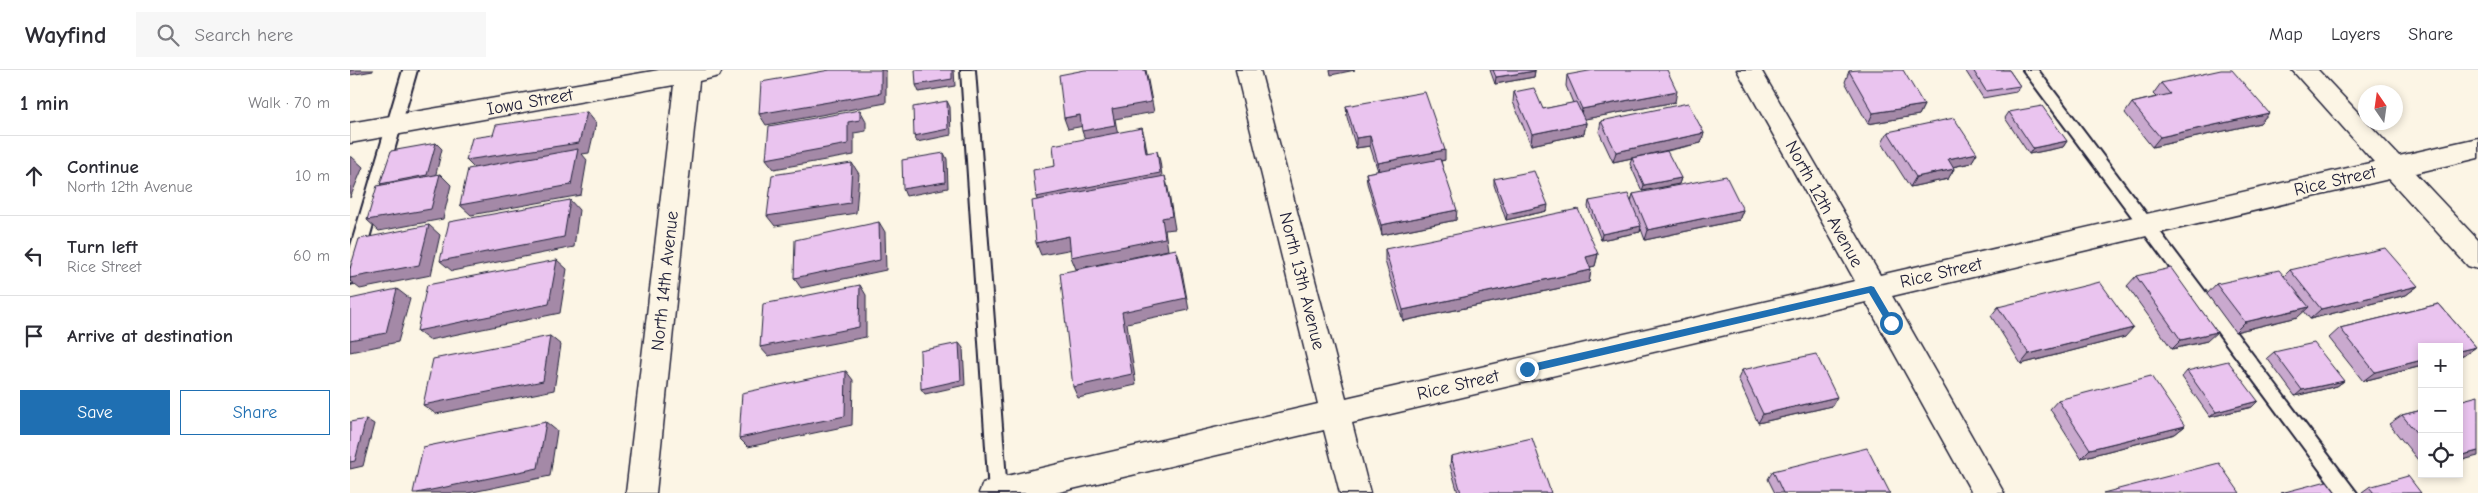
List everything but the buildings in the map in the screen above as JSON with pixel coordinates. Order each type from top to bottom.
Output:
[{"type":"street","name":"North 13th Avenue","points":[[1248,70],[1355,493]]},
{"type":"street","name":"North 12th Avenue","points":[[1749,70],[1871,289],[1989,493]]},
{"type":"street","points":[[2304,70],[2478,258]]},
{"type":"street","name":"Iowa Street","points":[[350,133],[695,71]]},
{"type":"street","name":"North 14th Avenue","points":[[641,493],[695,71]]},
{"type":"street","name":"Rice Street","points":[[997,493],[2478,148]]},
{"type":"lane","points":[[350,277],[410,70]]},
{"type":"lane","points":[[968,70],[997,493]]},
{"type":"lane","points":[[2030,70],[2348,493]]},
{"type":"route","points":[[1527,369],[1871,289],[1891,323]]}]
